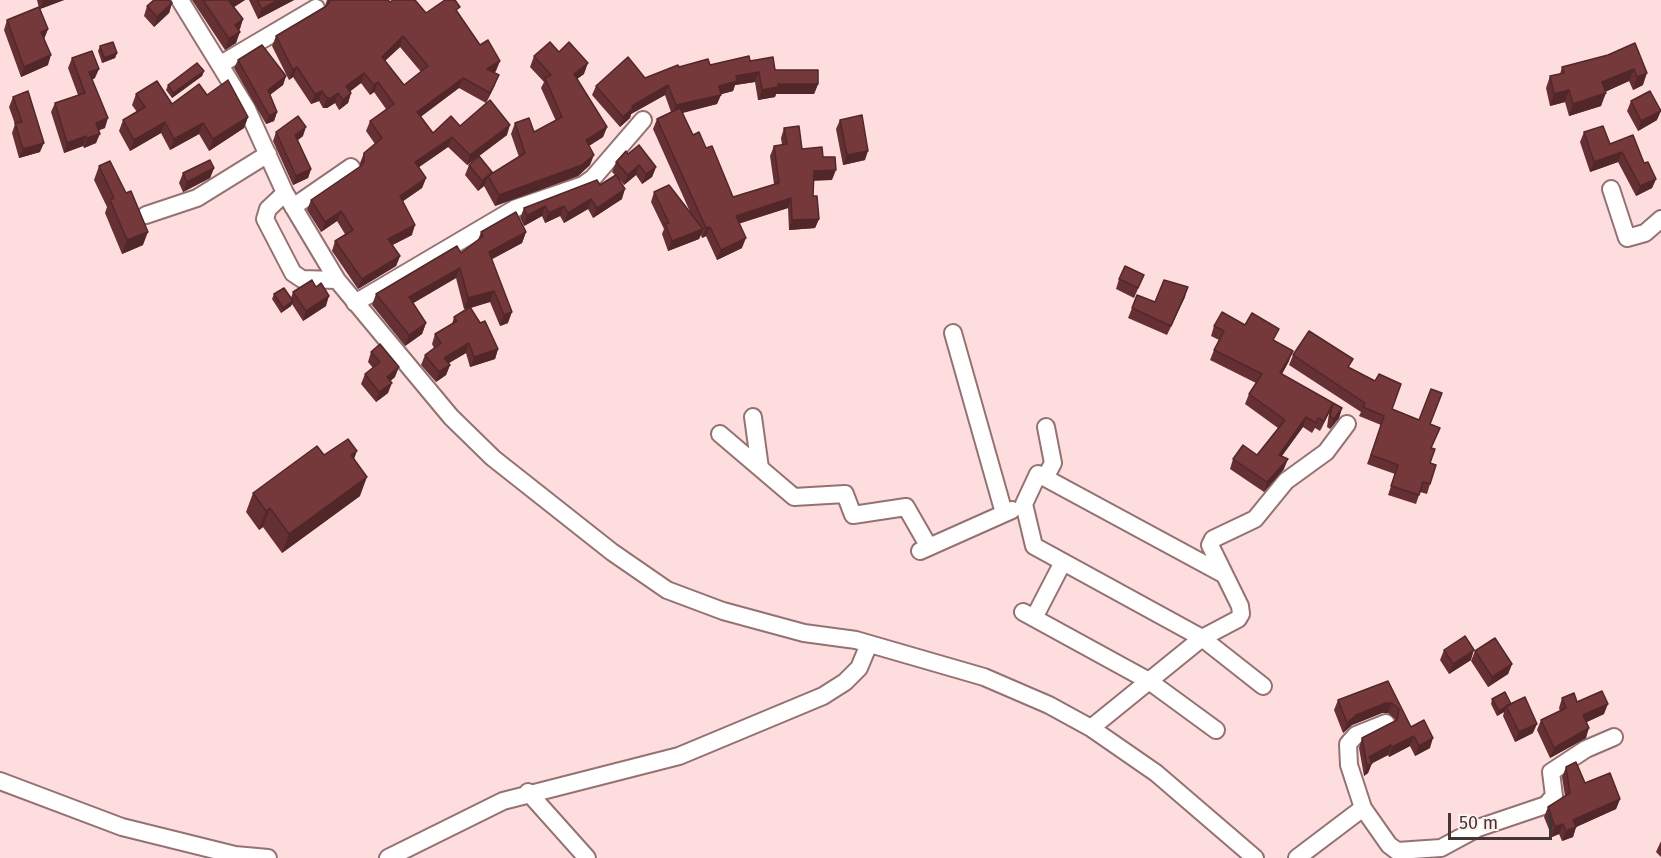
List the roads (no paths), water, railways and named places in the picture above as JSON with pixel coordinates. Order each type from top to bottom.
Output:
[{"type":"street","points":[[180,0],[247,109],[289,200],[337,280],[451,417],[493,458],[612,552],[667,590],[723,611],[804,633],[869,644],[984,677],[1049,705],[1091,728],[1156,773],[1255,858]]},
{"type":"street","points":[[220,64],[316,8]]},
{"type":"street","points":[[356,303],[516,208],[584,185],[593,178],[643,120]]},
{"type":"street","points":[[146,215],[197,198],[268,154]]},
{"type":"street","points":[[337,280],[302,279],[293,273],[265,219],[268,209],[351,167]]},
{"type":"street","points":[[1611,189],[1628,238],[1645,233],[1661,219]]},
{"type":"street","points":[[953,333],[1004,513]]},
{"type":"street","points":[[753,417],[760,468]]},
{"type":"street","points":[[1091,728],[1202,638],[1238,619],[1241,614],[1240,606],[1210,545],[1214,539],[1255,519],[1286,481],[1326,452],[1347,424]]},
{"type":"street","points":[[1045,478],[1053,463],[1046,427]]},
{"type":"street","points":[[720,434],[794,497],[845,494],[853,515],[906,507],[924,549],[1024,504]]},
{"type":"street","points":[[1223,574],[1038,474],[1024,504],[1034,546],[1202,638],[1263,686]]},
{"type":"street","points":[[1063,562],[1028,615],[1149,681],[1216,730]]},
{"type":"street","points":[[388,858],[463,819],[528,792],[679,756],[823,696],[845,682],[859,668],[869,644]]},
{"type":"street","points":[[1386,723],[1356,735],[1348,744],[1348,765],[1363,808],[1389,845],[1397,851],[1441,848],[1478,828],[1546,805],[1554,796],[1551,772],[1586,748],[1614,736]]},
{"type":"street","points":[[0,781],[123,827],[235,855],[268,858]]},
{"type":"street","points":[[528,792],[587,858]]},
{"type":"street","points":[[1297,858],[1363,808]]}]
